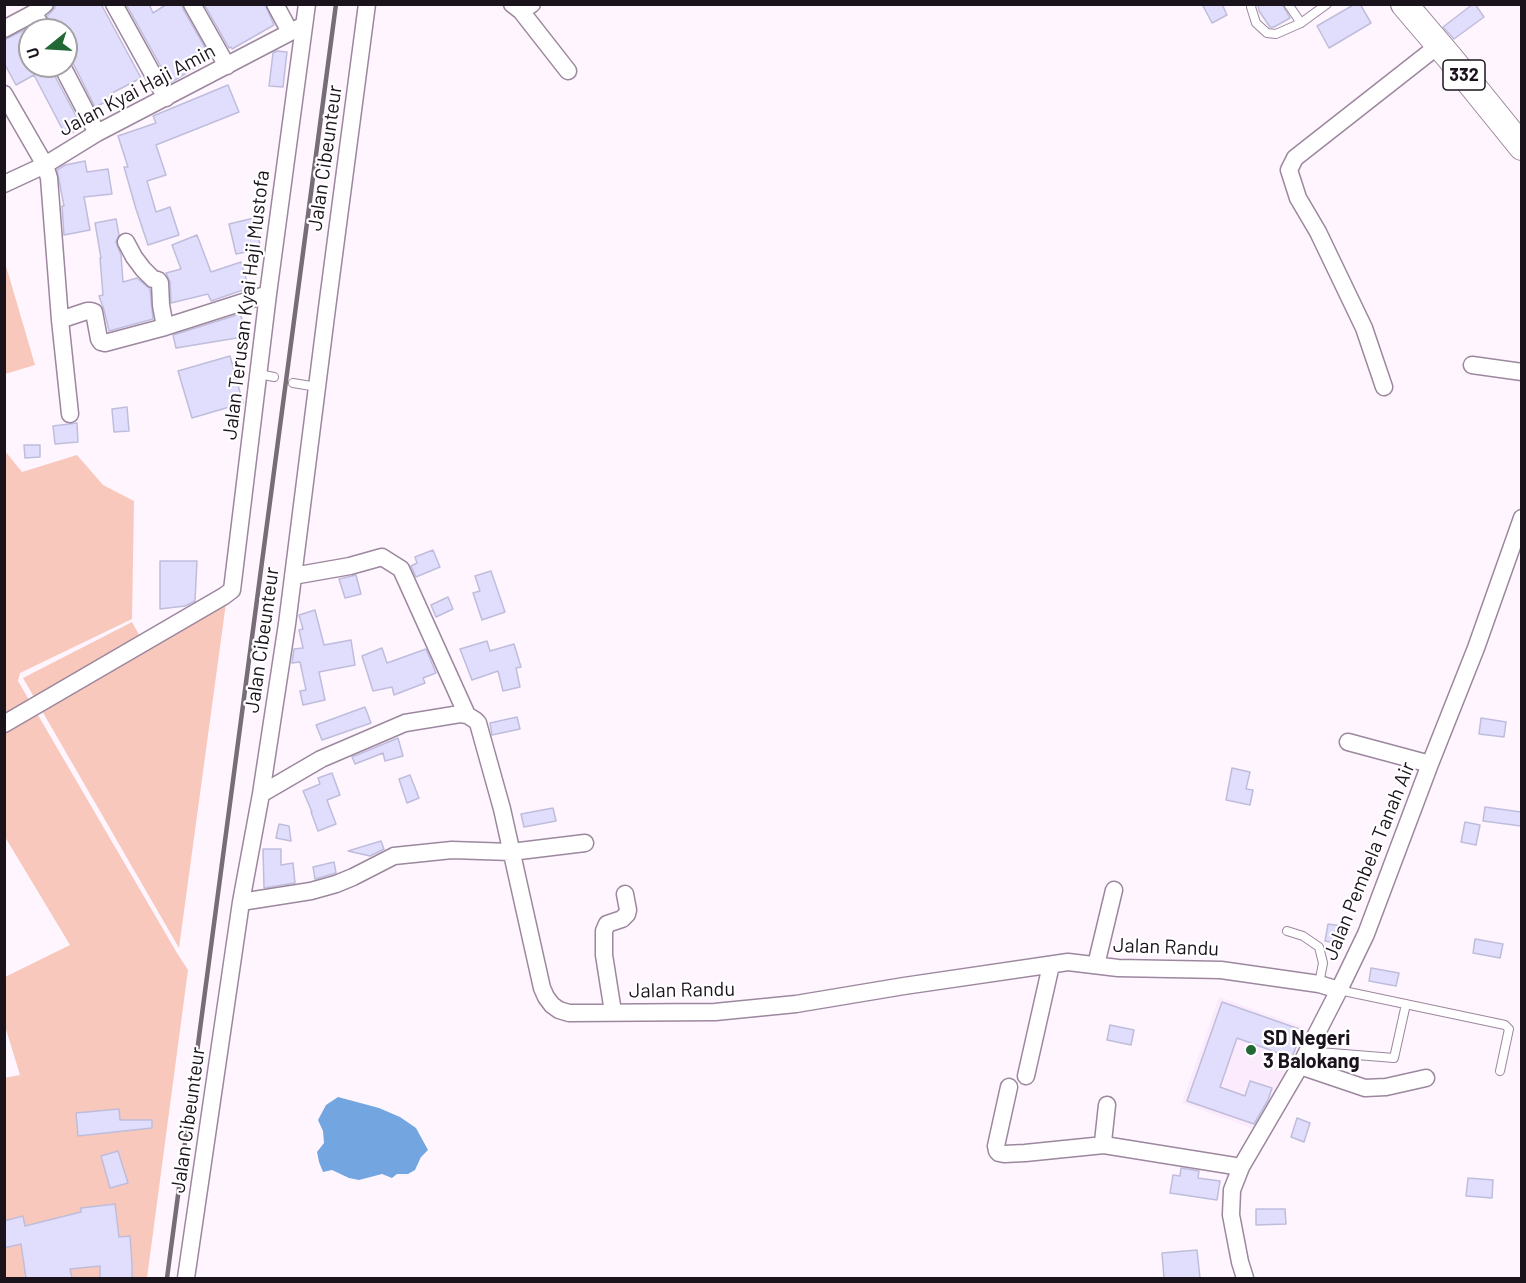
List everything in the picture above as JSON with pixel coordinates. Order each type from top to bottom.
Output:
[{"type":"main road","name":"332","points":[[1404,4],[1521,147]]},
{"type":"street","points":[[114,4],[166,98]]},
{"type":"street","points":[[192,4],[227,66]]},
{"type":"street","points":[[275,4],[297,29]]},
{"type":"street","name":"Jalan Terusan Kyai Haji Mustofa","points":[[4,724],[232,590],[267,375],[268,294],[297,29],[307,4]]},
{"type":"street","name":"Jalan Cibeunteur","points":[[186,1278],[241,902],[261,794],[287,624],[367,4]]},
{"type":"street","points":[[522,7],[568,71]]},
{"type":"street","points":[[4,29],[40,9]]},
{"type":"street","name":"Jalan Kyai Haji Amin","points":[[4,184],[45,165],[97,133],[297,29]]},
{"type":"street","points":[[1384,387],[1364,328],[1318,232],[1298,198],[1289,170],[1295,158],[1439,45]]},
{"type":"street","points":[[68,78],[97,133]]},
{"type":"street","points":[[4,94],[45,165],[49,178],[70,414]]},
{"type":"street","points":[[126,242],[143,269],[160,283],[165,327]]},
{"type":"street","points":[[60,320],[87,311],[94,312],[99,339],[105,343],[165,327],[268,294]]},
{"type":"street","points":[[1472,365],[1521,372]]},
{"type":"street","name":"Jalan Pembela Tanah Air","points":[[1245,1278],[1231,1215],[1232,1190],[1242,1167],[1304,1058],[1366,934],[1476,648],[1521,518]]},
{"type":"street","name":"Jalan Randu","points":[[293,576],[350,566],[382,557],[401,569],[467,715],[478,723],[502,809],[542,988],[546,998],[559,1010],[568,1013],[715,1012],[796,1004],[1068,962],[1118,968],[1221,970],[1319,984],[1339,990]]},
{"type":"street","points":[[261,794],[321,759],[405,723],[460,714],[467,715]]},
{"type":"street","points":[[1348,742],[1430,764]]},
{"type":"street","points":[[241,902],[311,891],[336,884],[394,856],[452,850],[512,852],[585,843]]},
{"type":"street","points":[[1096,965],[1114,890]]},
{"type":"street","points":[[613,1012],[604,955],[603,931],[607,924],[622,919],[627,914],[625,894]]},
{"type":"street","points":[[1026,1076],[1051,965]]},
{"type":"street","points":[[1304,1058],[1365,1088],[1386,1087],[1426,1078]]},
{"type":"street","points":[[1009,1086],[996,1146],[999,1153],[1025,1153],[1104,1145],[1242,1167]]},
{"type":"street","points":[[1104,1145],[1107,1106]]},
{"type":"lane","points":[[1252,4],[1256,23],[1267,33],[1276,34],[1301,22],[1326,5]]},
{"type":"lane","points":[[1288,4],[1301,22]]},
{"type":"lane","points":[[293,383],[317,387]]},
{"type":"lane","points":[[1287,931],[1303,936],[1319,946],[1323,963],[1319,984]]},
{"type":"lane","points":[[1339,990],[1508,1027],[1500,1071]]},
{"type":"lane","points":[[1304,1058],[1394,1058],[1406,1004]]},
{"type":"shaded area","points":[[4,259],[35,365],[5,374],[4,374]]},
{"type":"shaded area","points":[[5,451],[22,472],[77,455],[103,485],[134,501],[132,619],[20,673],[18,681],[188,970],[147,1278],[5,1278],[4,1078],[20,1075],[5,1026],[5,977],[70,945],[5,837]]},
{"type":"shaded area","points":[[226,603],[179,948],[23,678],[132,622],[143,642]]},
{"type":"shaded area","name":"SD Negeri 3 Balokang","points":[[1219,997],[1309,1029],[1294,1071],[1260,1131],[1182,1103]]},
{"type":"water","points":[[338,1097],[379,1108],[400,1117],[416,1128],[428,1150],[421,1157],[415,1170],[408,1174],[397,1174],[392,1178],[382,1174],[359,1180],[332,1170],[323,1172],[317,1152],[324,1143],[323,1131],[318,1120],[326,1105]]},
{"type":"building","points":[[55,4],[101,4],[141,78],[112,93],[114,98],[95,107],[78,73],[78,18],[48,18],[47,16],[55,8]]},
{"type":"building","points":[[126,4],[149,4],[153,13],[167,4],[182,4],[211,58],[170,83]]},
{"type":"building","points":[[204,4],[265,4],[274,25],[232,49],[229,48]]},
{"type":"building","points":[[1202,4],[1222,4],[1227,15],[1212,23]]},
{"type":"building","points":[[1258,4],[1282,4],[1290,18],[1270,27],[1259,11]]},
{"type":"building","points":[[1355,4],[1360,4],[1371,23],[1329,48],[1317,26]]},
{"type":"building","points":[[1473,4],[1484,17],[1454,39],[1443,27]]},
{"type":"building","points":[[18,33],[18,78],[29,78],[16,85],[4,63],[4,40]]},
{"type":"building","points":[[287,52],[283,87],[269,86],[273,53]]},
{"type":"building","points":[[36,78],[56,78],[82,127],[66,136]]},
{"type":"building","points":[[228,85],[239,112],[156,145],[166,175],[147,181],[156,212],[170,207],[179,235],[148,245],[124,167],[128,167],[118,136],[156,123],[153,116]]},
{"type":"building","points":[[85,161],[87,172],[108,169],[112,194],[84,197],[90,230],[64,235],[62,206],[64,206],[57,170],[65,165]]},
{"type":"building","points":[[254,218],[261,249],[236,254],[229,224]]},
{"type":"building","points":[[116,219],[119,235],[116,242],[121,255],[123,282],[137,278],[150,289],[153,319],[109,331],[99,296],[103,295],[101,258],[95,223]]},
{"type":"building","points":[[197,235],[211,272],[241,262],[249,288],[211,301],[208,294],[171,303],[170,282],[166,273],[181,269],[172,245]]},
{"type":"building","points":[[240,314],[249,336],[176,348],[173,335]]},
{"type":"building","points":[[230,356],[243,403],[192,418],[178,371]]},
{"type":"building","points":[[127,407],[129,431],[114,432],[112,409]]},
{"type":"building","points":[[77,423],[78,442],[55,444],[53,426]]},
{"type":"building","points":[[24,445],[40,445],[40,457],[25,458]]},
{"type":"building","points":[[433,550],[440,567],[416,577],[411,566],[417,563],[415,557]]},
{"type":"building","points":[[160,561],[197,561],[195,601],[185,606],[160,609]]},
{"type":"building","points":[[491,571],[505,612],[482,620],[473,593],[480,591],[475,576]]},
{"type":"building","points":[[356,575],[361,594],[345,598],[339,579]]},
{"type":"building","points":[[448,597],[453,609],[436,617],[431,605]]},
{"type":"building","points":[[315,610],[324,645],[351,640],[355,665],[319,672],[325,700],[303,705],[300,691],[306,690],[300,662],[292,663],[294,649],[303,648],[299,630],[303,629],[299,615]]},
{"type":"building","points":[[487,641],[490,651],[514,644],[521,667],[516,668],[520,687],[503,691],[498,671],[472,680],[460,649]]},
{"type":"building","points":[[382,648],[387,663],[426,649],[436,673],[423,678],[425,683],[394,695],[392,687],[373,691],[362,656]]},
{"type":"building","points":[[365,707],[371,723],[322,740],[316,725]]},
{"type":"building","points":[[517,717],[520,729],[492,735],[490,723]]},
{"type":"building","points":[[1481,718],[1506,722],[1504,737],[1479,734]]},
{"type":"building","points":[[398,738],[403,756],[385,761],[383,753],[355,764],[352,757]]},
{"type":"building","points":[[1232,768],[1250,772],[1246,789],[1253,790],[1250,805],[1226,800]]},
{"type":"building","points":[[332,773],[340,795],[327,800],[336,824],[318,831],[303,791],[320,784],[318,778]]},
{"type":"building","points":[[410,775],[419,798],[407,803],[399,779]]},
{"type":"building","points":[[1485,807],[1521,812],[1521,826],[1483,821]]},
{"type":"building","points":[[553,808],[556,821],[524,827],[521,814]]},
{"type":"building","points":[[1465,822],[1480,825],[1476,845],[1461,842]]},
{"type":"building","points":[[279,824],[289,826],[291,841],[276,838]]},
{"type":"building","points":[[381,841],[384,849],[370,856],[348,851]]},
{"type":"building","points":[[263,849],[281,849],[281,865],[293,863],[295,883],[264,888]]},
{"type":"building","points":[[334,862],[336,873],[315,879],[313,867]]},
{"type":"building","points":[[1328,924],[1343,926],[1339,944],[1325,941]]},
{"type":"building","points":[[1475,939],[1503,944],[1500,958],[1473,953]]},
{"type":"building","points":[[1371,968],[1399,973],[1396,986],[1369,981]]},
{"type":"building","points":[[1222,1002],[1302,1030],[1292,1058],[1237,1038],[1220,1087],[1245,1096],[1250,1081],[1272,1088],[1254,1124],[1187,1101]]},
{"type":"building","points":[[1110,1025],[1134,1030],[1131,1045],[1107,1040]]},
{"type":"building","points":[[119,1109],[120,1120],[152,1120],[152,1128],[78,1136],[76,1113]]},
{"type":"building","points":[[1297,1118],[1310,1123],[1304,1142],[1291,1137]]},
{"type":"building","points":[[118,1151],[128,1183],[110,1188],[101,1156]]},
{"type":"building","points":[[1181,1168],[1199,1171],[1198,1178],[1220,1181],[1217,1200],[1170,1193],[1173,1175],[1180,1176]]},
{"type":"building","points":[[1468,1178],[1493,1180],[1492,1198],[1466,1196]]},
{"type":"building","points":[[115,1204],[119,1237],[130,1236],[132,1278],[100,1278],[100,1266],[70,1269],[72,1278],[26,1278],[21,1244],[4,1248],[4,1221],[23,1216],[25,1226],[81,1212],[81,1208]]},
{"type":"building","points":[[1256,1209],[1285,1209],[1286,1224],[1256,1225]]},
{"type":"building","points":[[1197,1250],[1200,1278],[1164,1278],[1162,1253]]},
{"type":"railway","points":[[167,1278],[336,4]]},
{"type":"place","name":"SD Negeri 3 Balokang","points":[[1251,1050]]}]
